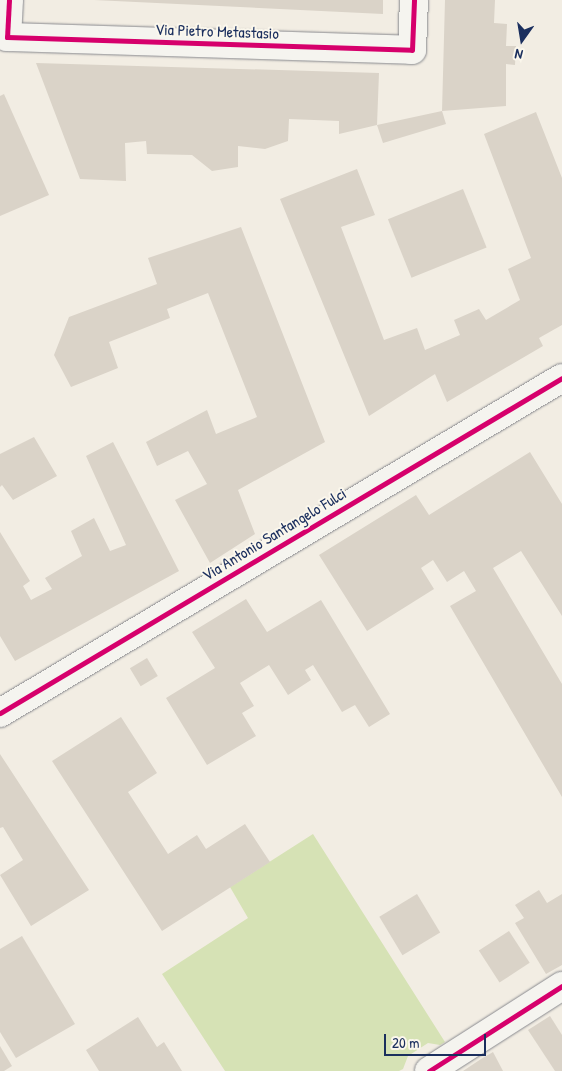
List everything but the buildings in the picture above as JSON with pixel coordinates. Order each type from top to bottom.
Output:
[{"type":"street","name":"Via Pietro Metastasio","points":[[8,0],[4,37],[412,50],[414,0]]},
{"type":"street","name":"Via Antonio Santangelo Fulci","points":[[1,710],[562,378]]},
{"type":"street","points":[[429,1071],[562,986]]},
{"type":"green space","points":[[313,834],[445,1042],[440,1045],[428,1043],[408,1056],[403,1069],[399,1071],[225,1071],[162,974],[248,918],[230,887]]},
{"type":"cycle path","points":[[9,0],[7,37],[412,50],[414,0]]},
{"type":"cycle path","points":[[0,713],[562,378]]},
{"type":"cycle path","points":[[429,1071],[562,986]]}]
